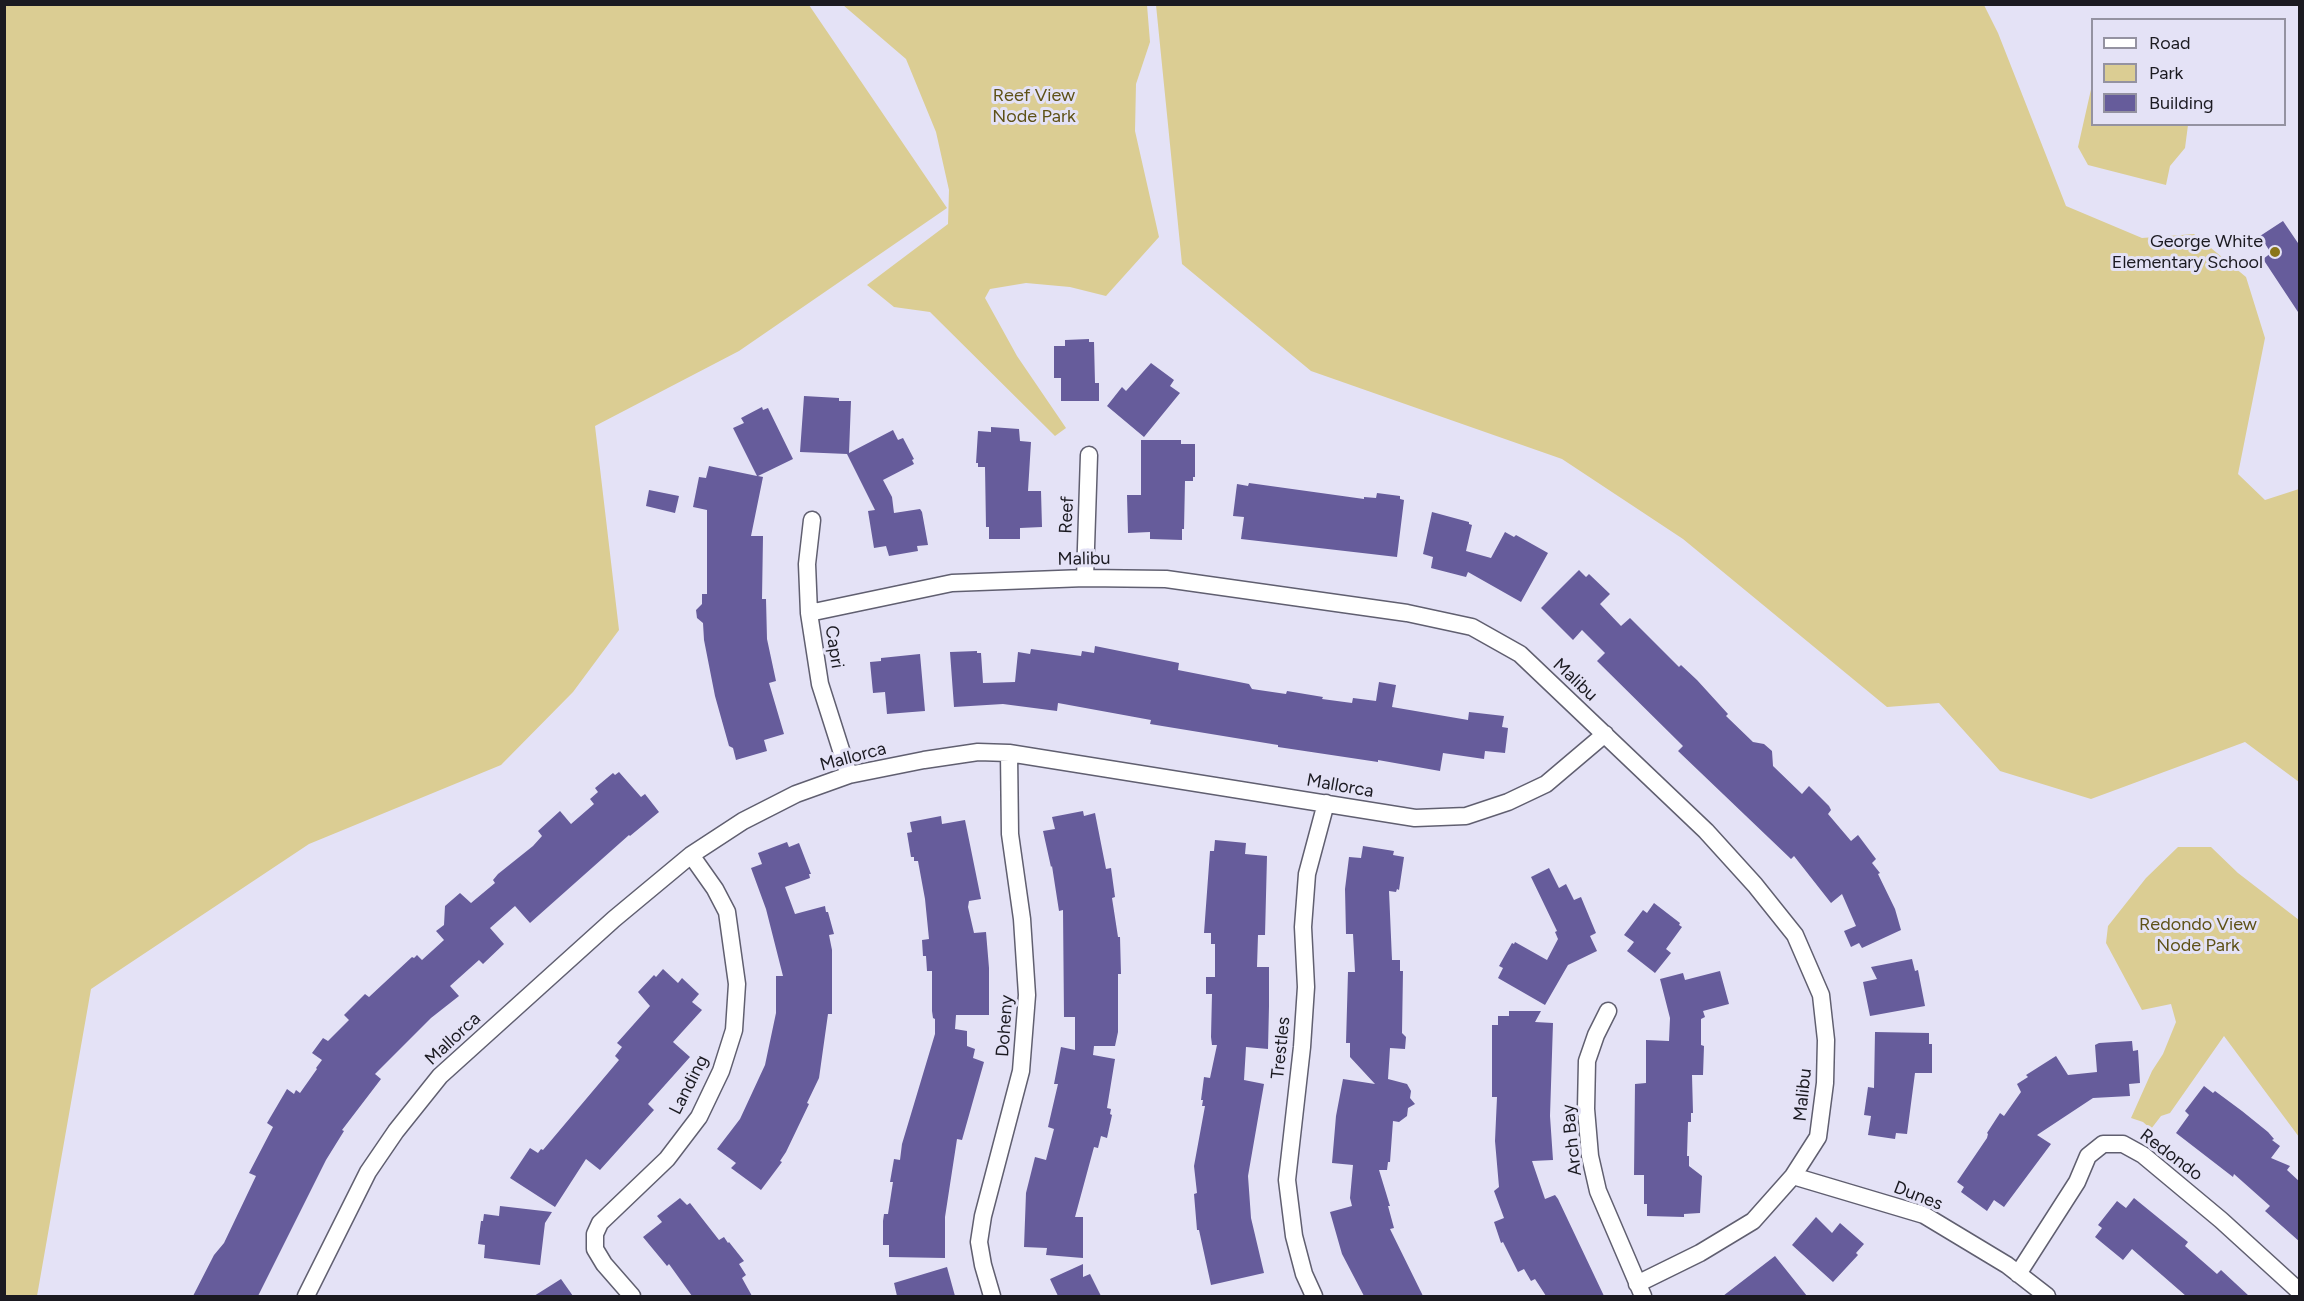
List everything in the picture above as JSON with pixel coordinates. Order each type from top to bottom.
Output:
[{"type":"street","name":"Reef","points":[[1085,578],[1089,455]]},
{"type":"street","name":"Capri","points":[[812,520],[807,564],[809,613],[820,684],[849,775]]},
{"type":"street","name":"Malibu","points":[[809,613],[952,584],[1085,578],[1177,580],[1407,613],[1472,627],[1520,654],[1706,831],[1755,885],[1795,935],[1821,995],[1826,1040],[1826,1072],[1818,1137],[1793,1176],[1753,1221],[1640,1290]]},
{"type":"street","name":"Mallorca","points":[[306,1296],[368,1172],[396,1131],[440,1076],[614,919],[691,855],[754,815],[796,794],[849,775],[924,760],[978,752],[1009,753],[1415,818],[1466,816],[1508,802],[1545,784],[1605,734]]},
{"type":"street","name":"Doheny","points":[[992,1296],[979,1242],[983,1216],[1021,1071],[1028,995],[1022,919],[1011,834],[1009,753]]},
{"type":"street","name":"Trestles","points":[[1314,1296],[1304,1274],[1294,1236],[1287,1180],[1306,997],[1304,927],[1307,874],[1326,802]]},
{"type":"street","name":"Landing","points":[[632,1296],[604,1264],[595,1249],[595,1234],[600,1223],[667,1159],[699,1117],[721,1071],[734,1030],[737,984],[727,912],[715,889],[691,855]]},
{"type":"street","name":"Arch Bay","points":[[1608,1011],[1587,1061],[1586,1109],[1590,1156],[1598,1191],[1640,1290]]},
{"type":"street","name":"Redondo","points":[[2018,1274],[2077,1182],[2088,1156],[2103,1144],[2123,1144],[2143,1155],[2221,1220],[2300,1292]]},
{"type":"street","name":"Dunes","points":[[1793,1176],[1924,1215],[2018,1274],[2047,1296]]},
{"type":"green space","points":[[5,4],[809,5],[947,208],[739,351],[595,426],[619,630],[573,692],[501,765],[309,844],[91,989],[37,1296],[4,1296]]},
{"type":"green space","name":"Reef View Node Park","points":[[843,5],[1147,5],[1150,42],[1136,84],[1135,131],[1159,237],[1106,296],[1070,287],[1026,283],[990,289],[985,298],[1017,356],[1066,428],[1055,436],[930,312],[894,307],[867,285],[948,224],[949,190],[936,132],[906,59]]},
{"type":"green space","points":[[1156,5],[1984,5],[1998,33],[2066,206],[2142,238],[2194,234],[2246,277],[2265,338],[2238,474],[2265,500],[2299,489],[2299,782],[2245,742],[2091,799],[2000,771],[1939,703],[1887,707],[1683,539],[1562,459],[1311,371],[1182,264]]},
{"type":"green space","points":[[2091,89],[2091,126],[2188,126],[2185,148],[2170,166],[2166,185],[2088,165],[2078,147]]},
{"type":"green space","name":"Redondo View Node Park","points":[[2178,847],[2211,847],[2238,873],[2299,920],[2299,1137],[2224,1036],[2170,1113],[2161,1116],[2151,1129],[2143,1122],[2131,1118],[2152,1071],[2163,1054],[2176,1022],[2171,1004],[2142,1010],[2106,943],[2108,926],[2146,878]]},
{"type":"building","points":[[2283,221],[2300,246],[2300,315],[2263,259],[2271,253],[2260,236]]},
{"type":"building","points":[[1089,339],[1089,342],[1094,342],[1095,383],[1099,383],[1099,401],[1061,401],[1061,378],[1054,378],[1054,346],[1065,346],[1065,340]]},
{"type":"building","points":[[1151,363],[1174,380],[1170,386],[1180,393],[1144,437],[1107,406],[1122,387],[1126,391]]},
{"type":"building","points":[[804,396],[851,401],[849,453],[893,430],[898,440],[903,438],[914,459],[912,460],[914,464],[883,480],[892,497],[894,513],[920,509],[928,545],[917,546],[918,551],[889,556],[886,546],[874,548],[868,511],[875,510],[847,454],[800,452]]},
{"type":"building","points":[[762,407],[763,410],[768,408],[793,459],[758,476],[763,477],[751,536],[763,536],[762,599],[766,599],[767,639],[776,681],[769,683],[784,734],[764,740],[767,751],[736,760],[733,748],[729,746],[715,696],[703,623],[697,618],[696,610],[702,604],[702,594],[707,594],[707,510],[693,507],[699,477],[706,478],[709,466],[757,476],[733,428],[744,423],[741,418]]},
{"type":"building","points":[[991,427],[1019,429],[1020,441],[1031,442],[1028,491],[1041,491],[1042,527],[1020,528],[1020,539],[989,539],[989,527],[986,527],[985,467],[978,467],[976,463],[978,431],[991,432]]},
{"type":"building","points":[[1141,440],[1181,440],[1181,444],[1195,444],[1195,477],[1193,481],[1185,481],[1182,540],[1150,539],[1150,532],[1128,533],[1127,495],[1141,495]]},
{"type":"building","points":[[1249,483],[1364,499],[1364,497],[1376,498],[1377,493],[1400,496],[1400,499],[1404,500],[1397,557],[1241,539],[1244,517],[1233,516],[1237,484],[1248,486]]},
{"type":"building","points":[[649,490],[679,496],[675,513],[646,506]]},
{"type":"building","points":[[1432,512],[1469,522],[1472,525],[1466,551],[1491,558],[1505,532],[1514,537],[1516,535],[1548,553],[1521,602],[1468,572],[1466,577],[1431,568],[1433,557],[1423,554]]},
{"type":"building","points":[[1579,570],[1586,577],[1589,574],[1610,594],[1600,604],[1621,626],[1630,618],[1679,667],[1681,665],[1697,680],[1728,714],[1726,716],[1753,742],[1764,744],[1772,751],[1773,766],[1802,794],[1809,786],[1829,806],[1831,810],[1828,814],[1851,841],[1858,835],[1876,859],[1872,863],[1880,873],[1878,874],[1895,909],[1901,930],[1862,948],[1859,943],[1851,947],[1844,931],[1856,926],[1842,894],[1831,903],[1794,856],[1791,859],[1678,751],[1683,746],[1597,661],[1605,653],[1582,630],[1573,640],[1541,608]]},
{"type":"building","points":[[1095,646],[1179,663],[1178,670],[1249,684],[1252,689],[1286,694],[1287,691],[1352,703],[1353,698],[1376,701],[1379,682],[1396,685],[1392,707],[1468,720],[1469,712],[1504,716],[1502,727],[1508,728],[1505,753],[1485,751],[1484,759],[1443,753],[1440,771],[1278,747],[1278,745],[1150,724],[1151,720],[1058,703],[1057,711],[1003,704],[954,707],[950,652],[977,651],[981,653],[983,683],[1015,682],[1018,652],[1030,654],[1031,649],[1081,656],[1082,651],[1094,653]]},
{"type":"building","points":[[920,654],[925,711],[887,714],[885,692],[873,693],[870,662],[881,661],[881,658]]},
{"type":"building","points":[[619,772],[641,797],[645,794],[659,812],[629,835],[530,923],[515,906],[490,928],[504,944],[483,964],[479,960],[450,986],[459,996],[431,1018],[375,1074],[381,1079],[342,1130],[344,1131],[326,1160],[258,1296],[193,1296],[214,1255],[224,1243],[256,1176],[249,1173],[273,1127],[267,1123],[287,1089],[294,1094],[296,1090],[300,1093],[317,1069],[322,1060],[312,1053],[323,1038],[328,1041],[349,1020],[344,1015],[365,994],[369,997],[412,957],[417,955],[422,960],[444,940],[436,931],[444,925],[445,906],[460,893],[471,903],[495,883],[493,880],[498,874],[533,846],[542,836],[538,831],[560,811],[571,824],[594,804],[590,799],[598,792],[595,788],[613,773],[615,775]]},
{"type":"building","points":[[1083,811],[1084,816],[1095,813],[1106,869],[1111,868],[1115,897],[1112,898],[1118,937],[1120,937],[1121,974],[1118,974],[1118,1032],[1115,1046],[1094,1046],[1093,1055],[1115,1059],[1107,1108],[1111,1109],[1110,1114],[1112,1115],[1107,1138],[1101,1136],[1098,1148],[1094,1147],[1075,1217],[1083,1217],[1083,1258],[1046,1255],[1047,1248],[1024,1247],[1026,1193],[1035,1157],[1046,1160],[1054,1129],[1048,1127],[1058,1084],[1054,1084],[1061,1047],[1075,1050],[1075,1017],[1064,1017],[1063,910],[1059,911],[1052,866],[1043,831],[1055,829],[1052,817]]},
{"type":"building","points":[[941,816],[942,824],[965,820],[981,899],[969,901],[968,907],[974,933],[986,932],[989,1015],[956,1015],[955,1029],[967,1031],[967,1046],[975,1049],[973,1058],[984,1062],[962,1140],[957,1139],[945,1217],[945,1258],[889,1257],[889,1245],[883,1245],[883,1221],[884,1214],[888,1214],[894,1159],[900,1160],[902,1144],[935,1034],[935,1019],[932,1011],[932,971],[927,971],[926,956],[923,956],[922,940],[929,939],[925,899],[918,861],[914,861],[914,857],[911,857],[907,833],[912,832],[910,822]]},
{"type":"building","points":[[1215,840],[1246,843],[1245,854],[1267,856],[1265,935],[1258,935],[1257,967],[1269,967],[1269,1006],[1268,1049],[1246,1047],[1244,1080],[1264,1084],[1248,1176],[1251,1218],[1264,1273],[1211,1285],[1199,1230],[1197,1230],[1194,1166],[1205,1106],[1202,1106],[1203,1100],[1201,1100],[1204,1077],[1210,1078],[1217,1045],[1212,1045],[1211,1037],[1212,994],[1206,994],[1206,977],[1215,977],[1215,944],[1211,944],[1211,933],[1204,933],[1210,851],[1214,851]]},
{"type":"building","points":[[787,842],[789,847],[799,843],[811,874],[809,874],[810,878],[785,887],[795,914],[825,906],[834,934],[829,935],[832,950],[832,1014],[828,1014],[819,1078],[807,1103],[809,1104],[780,1161],[782,1162],[761,1190],[731,1168],[736,1163],[717,1149],[740,1119],[765,1065],[776,1013],[776,976],[783,976],[766,909],[751,868],[762,864],[758,853]]},
{"type":"building","points":[[1363,846],[1394,851],[1393,855],[1404,857],[1399,890],[1389,891],[1392,960],[1400,960],[1400,971],[1403,971],[1402,1033],[1406,1037],[1405,1049],[1390,1048],[1388,1079],[1407,1084],[1411,1091],[1410,1098],[1415,1104],[1408,1108],[1407,1116],[1399,1122],[1393,1121],[1390,1162],[1388,1162],[1387,1170],[1379,1170],[1390,1206],[1388,1206],[1394,1228],[1390,1229],[1423,1296],[1364,1296],[1342,1254],[1330,1212],[1352,1206],[1350,1198],[1353,1165],[1332,1163],[1336,1116],[1343,1079],[1375,1084],[1350,1057],[1350,1043],[1346,1043],[1348,972],[1355,972],[1353,934],[1346,934],[1345,889],[1349,857],[1361,858]]},
{"type":"building","points":[[1549,868],[1559,888],[1566,884],[1574,900],[1581,897],[1596,933],[1590,936],[1597,951],[1568,965],[1545,1005],[1498,978],[1503,968],[1499,966],[1512,943],[1515,942],[1547,960],[1558,939],[1555,932],[1557,931],[1531,877]]},
{"type":"building","points":[[1654,903],[1682,927],[1666,949],[1671,953],[1655,973],[1627,951],[1634,942],[1624,935],[1643,910],[1647,913]]},
{"type":"building","points":[[1912,959],[1915,971],[1918,970],[1925,1006],[1870,1016],[1863,982],[1877,979],[1871,967]]},
{"type":"building","points":[[663,969],[678,983],[682,978],[699,994],[692,1002],[702,1010],[673,1042],[690,1057],[648,1104],[654,1110],[600,1170],[586,1159],[555,1207],[510,1178],[530,1148],[538,1153],[541,1149],[543,1150],[619,1060],[615,1056],[622,1047],[617,1043],[650,1006],[638,992]]},
{"type":"building","points":[[1720,971],[1729,1004],[1703,1011],[1705,1017],[1701,1019],[1701,1045],[1704,1046],[1703,1075],[1692,1075],[1693,1113],[1691,1113],[1691,1122],[1688,1122],[1689,1166],[1702,1176],[1700,1213],[1684,1214],[1684,1217],[1647,1216],[1647,1204],[1644,1204],[1644,1175],[1634,1175],[1635,1084],[1646,1083],[1646,1040],[1669,1041],[1670,1018],[1660,979],[1683,973],[1685,980]]},
{"type":"building","points":[[1509,1011],[1541,1011],[1535,1022],[1553,1023],[1550,1116],[1553,1160],[1532,1161],[1545,1199],[1555,1195],[1558,1199],[1604,1296],[1546,1296],[1535,1279],[1531,1281],[1524,1269],[1518,1272],[1503,1242],[1501,1243],[1494,1222],[1504,1218],[1494,1191],[1499,1187],[1495,1141],[1497,1097],[1492,1097],[1492,1025],[1498,1025],[1498,1016],[1509,1016]]},
{"type":"building","points":[[1875,1032],[1929,1033],[1929,1044],[1932,1044],[1932,1073],[1915,1073],[1907,1134],[1896,1133],[1895,1139],[1868,1135],[1871,1116],[1864,1115],[1868,1087],[1874,1088]]},
{"type":"building","points":[[2132,1041],[2133,1051],[2138,1050],[2140,1083],[2129,1084],[2130,1096],[2093,1098],[2037,1135],[2051,1144],[2004,1207],[1994,1200],[1987,1211],[1961,1192],[1964,1187],[1957,1182],[1987,1138],[1987,1133],[2000,1113],[2004,1116],[2021,1092],[2017,1084],[2028,1077],[2026,1075],[2056,1056],[2068,1075],[2097,1072],[2095,1045]]},
{"type":"building","points":[[2204,1086],[2213,1093],[2215,1091],[2242,1111],[2268,1132],[2274,1139],[2272,1140],[2280,1146],[2271,1158],[2290,1166],[2287,1170],[2300,1182],[2300,1242],[2265,1211],[2270,1206],[2234,1174],[2233,1177],[2176,1133],[2189,1115],[2185,1111]]},
{"type":"building","points":[[680,1198],[687,1205],[690,1203],[719,1240],[724,1237],[744,1261],[739,1264],[746,1275],[742,1278],[752,1296],[692,1296],[669,1264],[667,1266],[643,1237],[662,1222],[657,1216]]},
{"type":"building","points":[[2134,1198],[2188,1242],[2185,1246],[2217,1274],[2221,1270],[2249,1296],[2186,1296],[2132,1249],[2123,1260],[2095,1237],[2102,1228],[2098,1225],[2117,1201],[2126,1208]]},
{"type":"building","points":[[500,1206],[552,1212],[545,1223],[540,1265],[484,1258],[485,1245],[478,1244],[481,1221],[483,1221],[484,1214],[499,1216]]},
{"type":"building","points":[[1816,1217],[1832,1233],[1840,1223],[1864,1244],[1856,1253],[1858,1255],[1833,1282],[1792,1245]]},
{"type":"building","points":[[1775,1256],[1807,1296],[1723,1296]]},
{"type":"building","points":[[1083,1264],[1083,1277],[1090,1274],[1101,1296],[1058,1296],[1050,1279]]},
{"type":"building","points":[[947,1267],[955,1296],[897,1296],[894,1283]]},
{"type":"building","points":[[561,1279],[573,1296],[534,1296]]},
{"type":"place","name":"George White Elementary School","points":[[2275,252]]}]
